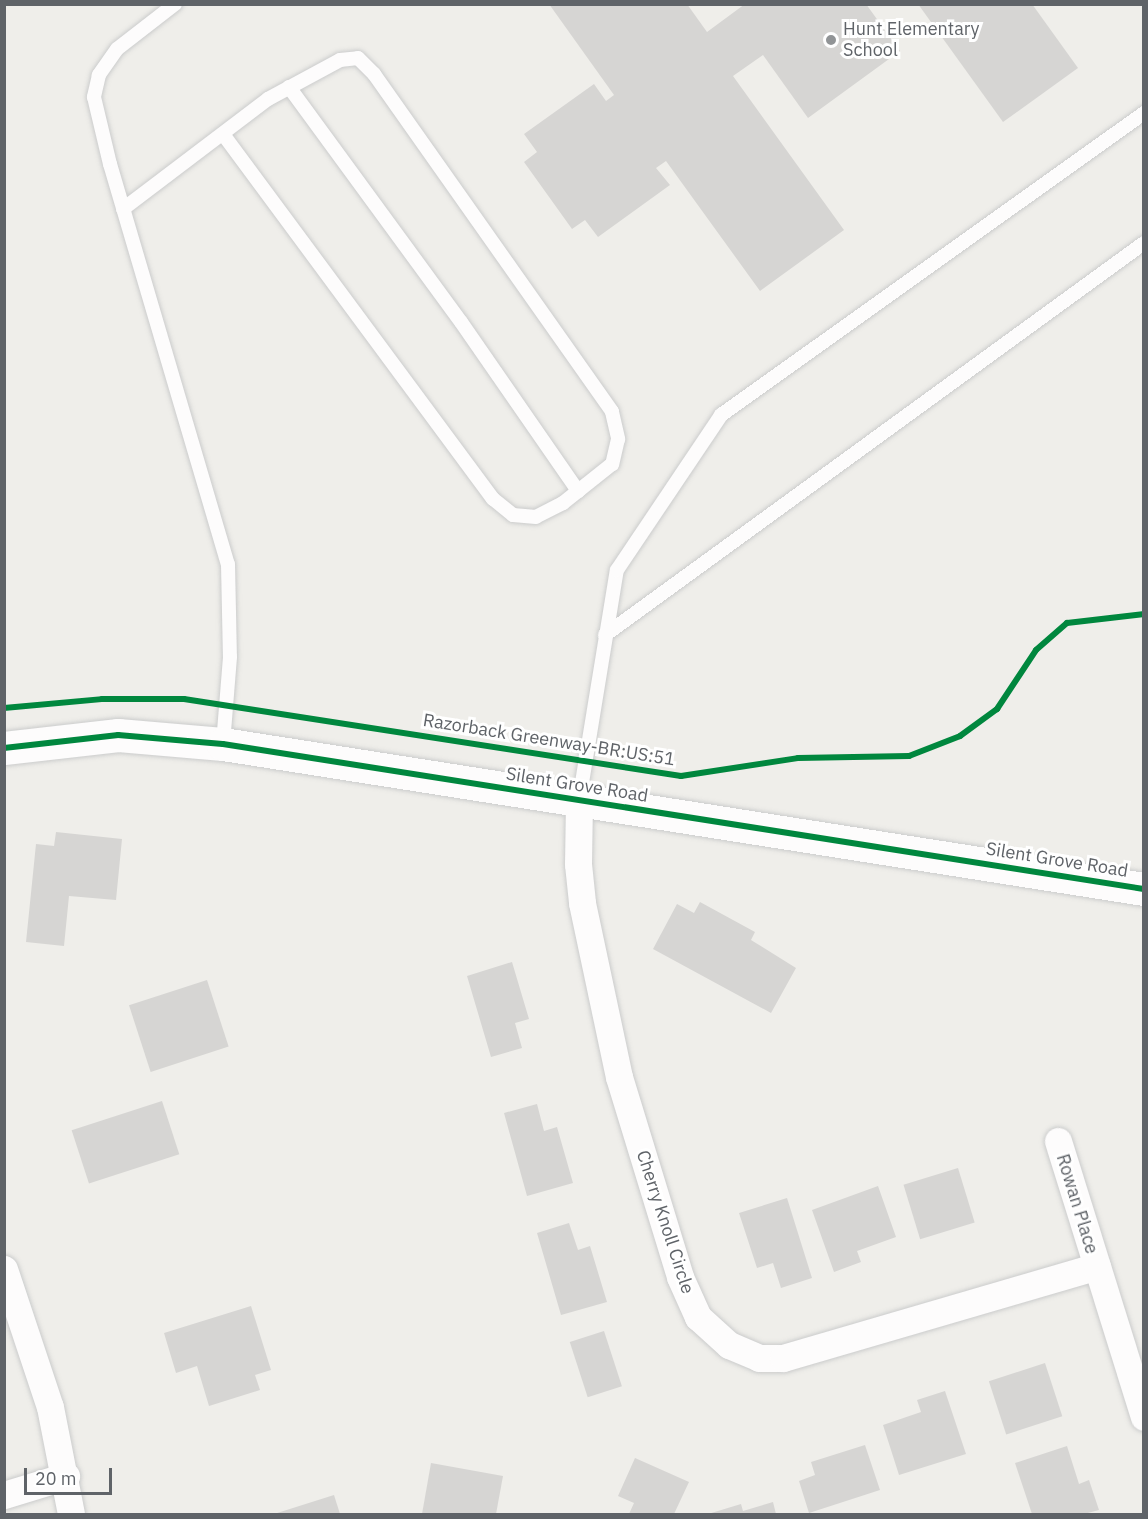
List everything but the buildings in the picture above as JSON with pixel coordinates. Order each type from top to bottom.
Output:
[{"type":"street","name":"Silent Grove Road","points":[[4,748],[118,735],[224,744],[1143,889]]},
{"type":"street","name":"Cherry Knoll Circle","points":[[579,801],[578,864],[582,903],[619,1077],[680,1277],[698,1317],[729,1345],[759,1358],[783,1358],[1097,1266]]},
{"type":"street","name":"Rowan Place","points":[[1058,1141],[1097,1266]]},
{"type":"street","points":[[1097,1266],[1143,1417]]},
{"type":"street","points":[[4,1269],[50,1407],[66,1476],[71,1515]]},
{"type":"street","points":[[4,1495],[66,1476]]},
{"type":"lane","points":[[175,4],[117,49],[99,75],[94,98],[123,209],[228,564],[230,657],[224,744]]},
{"type":"lane","points":[[123,209],[289,87],[340,60],[358,58],[374,74],[612,412],[618,440],[612,464],[578,491],[536,517],[513,515],[493,499],[224,135]]},
{"type":"lane","points":[[289,87],[461,322],[578,491]]},
{"type":"lane","points":[[579,801],[617,570],[721,415],[1143,113]]},
{"type":"lane","points":[[605,635],[1143,243]]},
{"type":"cycle path","name":"Razorback Greenway-BR:US:51","points":[[4,708],[102,699],[184,699],[681,776],[798,758],[909,756],[960,736],[997,709],[1036,650],[1067,623],[1144,614]]},
{"type":"cycle path","points":[[4,748],[118,735],[223,744],[1144,889]]},
{"type":"place","name":"Hunt Elementary School","points":[[831,40]]}]
